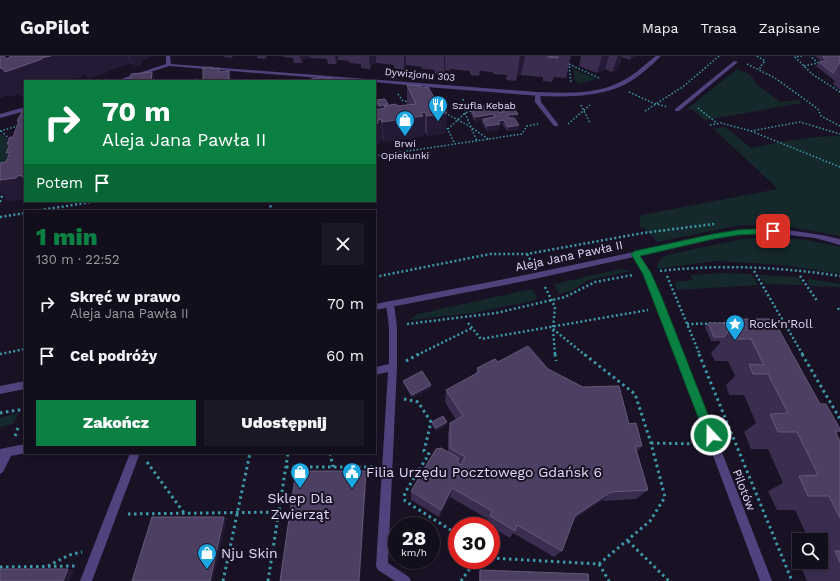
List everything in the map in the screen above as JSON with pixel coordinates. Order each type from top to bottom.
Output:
[{"type":"street","points":[[168,56],[169,66]]},
{"type":"street","name":"Dywizjonu 303","points":[[376,80],[537,94],[580,93],[605,89],[625,82],[659,56]]},
{"type":"street","points":[[677,110],[736,62]]},
{"type":"street","name":"Dywizjonu 303","points":[[121,80],[169,66],[375,80]]},
{"type":"street","points":[[537,94],[538,102],[556,125]]},
{"type":"street","points":[[0,116],[24,109]]},
{"type":"street","name":"Aleja Jana Pawła II","points":[[376,307],[713,237],[750,232],[802,233],[840,242]]},
{"type":"street","name":"Pilotów","points":[[635,254],[647,273],[766,581]]},
{"type":"street","points":[[390,304],[393,327],[393,367],[382,566],[404,581]]},
{"type":"street","points":[[376,371],[393,367]]},
{"type":"street","points":[[0,390],[24,385]]},
{"type":"street","points":[[0,469],[4,454],[24,449]]},
{"type":"street","points":[[86,581],[135,454]]},
{"type":"path","points":[[645,111],[675,92],[714,62],[719,56]]},
{"type":"path","points":[[757,56],[765,61],[760,67],[760,70]]},
{"type":"path","points":[[794,57],[802,56]]},
{"type":"path","points":[[804,66],[818,63],[810,56]]},
{"type":"path","points":[[794,57],[812,74],[840,92]]},
{"type":"path","points":[[567,60],[569,64],[572,87]]},
{"type":"path","points":[[736,62],[760,70],[818,109],[821,116],[840,126]]},
{"type":"path","points":[[569,64],[604,81]]},
{"type":"path","points":[[568,125],[605,89]]},
{"type":"path","points":[[398,94],[403,101],[409,102]]},
{"type":"path","points":[[463,99],[465,113],[477,141]]},
{"type":"path","points":[[448,129],[465,113],[496,102]]},
{"type":"path","points":[[506,103],[511,110]]},
{"type":"path","points":[[686,103],[700,109],[718,124]]},
{"type":"path","points":[[480,108],[508,106]]},
{"type":"path","points":[[444,113],[458,119],[489,140]]},
{"type":"path","points":[[444,122],[455,144]]},
{"type":"path","points":[[750,131],[800,122],[840,134]]},
{"type":"path","points":[[0,131],[24,124]]},
{"type":"path","points":[[376,156],[522,134],[527,126],[538,124]]},
{"type":"path","points":[[710,125],[718,124],[750,131],[840,167]]},
{"type":"path","points":[[0,131],[15,144]]},
{"type":"path","points":[[0,202],[5,188]]},
{"type":"path","points":[[41,210],[91,202]]},
{"type":"path","points":[[0,217],[24,213]]},
{"type":"path","points":[[376,277],[490,254],[527,254],[643,233],[707,224],[721,224]]},
{"type":"path","points":[[527,254],[535,267]]},
{"type":"path","points":[[393,327],[415,323],[483,316],[568,296],[595,282],[694,267],[720,266],[790,269],[840,276]]},
{"type":"path","points":[[754,272],[840,420]]},
{"type":"path","points":[[668,276],[792,581]]},
{"type":"path","points":[[800,276],[818,302]]},
{"type":"path","points":[[552,300],[555,307],[553,328],[556,361]]},
{"type":"path","points":[[838,308],[840,312]]},
{"type":"path","points":[[468,323],[481,339],[553,328],[653,309]]},
{"type":"path","points":[[768,322],[783,321]]},
{"type":"path","points":[[687,324],[746,322]]},
{"type":"path","points":[[393,367],[472,328]]},
{"type":"path","points":[[500,558],[599,564],[650,521],[665,497],[651,443],[635,394],[560,336],[553,328]]},
{"type":"path","points":[[0,354],[24,349]]},
{"type":"path","points":[[391,399],[403,399],[418,402],[431,422],[424,451],[429,454],[406,491],[404,496],[405,501],[448,528]]},
{"type":"path","points":[[0,413],[18,410],[24,411]]},
{"type":"path","points":[[651,443],[714,444]]},
{"type":"path","points":[[223,581],[250,454]]},
{"type":"path","points":[[268,581],[288,454]]},
{"type":"path","points":[[330,454],[333,468]]},
{"type":"path","points":[[144,459],[176,500],[184,513]]},
{"type":"path","points":[[286,467],[387,468]]},
{"type":"path","points":[[111,514],[278,512]]},
{"type":"path","points":[[628,541],[669,581]]},
{"type":"path","points":[[48,566],[69,555],[98,548]]},
{"type":"path","points":[[599,564],[609,581]]},
{"type":"path","points":[[0,567],[80,565]]},
{"type":"path","points":[[461,581],[470,569]]},
{"type":"green space","points":[[573,69],[596,79],[580,84],[575,81]]},
{"type":"green space","points":[[737,69],[751,75],[755,83],[780,102],[798,100],[802,103],[705,120],[692,109],[686,110]]},
{"type":"green space","points":[[725,127],[751,148],[806,138],[840,136],[840,236],[784,226],[741,225],[657,242],[643,227],[639,227],[641,215],[778,189],[714,129]]},
{"type":"green space","points":[[0,133],[14,146],[7,167],[0,169]]},
{"type":"green space","points":[[765,237],[807,240],[840,247],[840,274],[783,265],[716,261],[657,269],[661,259],[667,255],[743,239]]},
{"type":"green space","points":[[621,269],[632,271],[589,280],[571,291],[559,294],[554,284]]},
{"type":"green space","points":[[724,273],[752,275],[758,285],[677,290],[674,282],[693,280],[690,275]]},
{"type":"green space","points":[[759,275],[796,277],[800,279],[803,285],[765,284]]},
{"type":"green space","points":[[810,279],[840,284],[840,287],[810,286],[807,281]]},
{"type":"green space","points":[[532,289],[537,297],[535,300],[473,313],[409,320],[418,314]]},
{"type":"green space","points":[[19,413],[13,424],[0,427],[0,418]]},
{"type":"building","points":[[2,56],[6,59],[13,56],[51,56],[41,58],[42,59],[5,72],[2,68],[0,68],[0,57]]},
{"type":"building","points":[[558,56],[558,58],[548,57]]},
{"type":"building","points":[[822,56],[840,56],[840,62],[833,73],[819,62],[827,61]]},
{"type":"building","points":[[203,68],[219,68],[219,72],[229,71],[229,79],[203,80]]},
{"type":"building","points":[[152,72],[151,80],[129,80],[131,74]]},
{"type":"building","points":[[323,77],[324,79],[331,78],[331,80],[311,80]]},
{"type":"building","points":[[407,85],[420,86],[422,88],[428,87],[435,99],[439,99],[447,113],[427,116],[425,112],[421,113],[423,116],[382,122],[381,119],[377,120],[378,123],[376,123],[376,110],[385,108],[384,106],[396,104],[397,106],[416,104]]},
{"type":"building","points":[[385,99],[388,104],[379,106],[376,100]]},
{"type":"building","points":[[495,106],[499,113],[503,112],[501,109],[513,107],[518,114],[507,115],[509,118],[514,118],[519,125],[508,127],[504,120],[498,121],[500,124],[487,126],[483,119],[495,117],[493,114],[475,117],[471,110]]},
{"type":"building","points":[[24,108],[24,177],[22,177],[22,175],[17,176],[16,178],[0,180],[0,163],[6,162],[10,152],[6,153],[10,144],[7,144],[10,137],[13,137],[19,121],[17,121]]},
{"type":"building","points":[[741,319],[773,319],[820,404],[826,404],[840,429],[840,431],[835,431],[840,441],[840,518],[829,496],[808,496],[799,476],[818,475],[797,432],[778,432],[770,414],[788,413],[768,374],[753,374],[749,364],[764,365],[751,339],[736,339],[732,331],[746,330]]},
{"type":"building","points":[[708,323],[724,323],[728,332],[724,337],[714,337]]},
{"type":"building","points":[[528,346],[548,369],[583,387],[619,386],[629,424],[636,423],[642,446],[635,446],[648,490],[611,492],[575,516],[562,551],[517,525],[515,531],[500,522],[500,517],[490,516],[492,511],[452,488],[441,510],[411,491],[436,449],[441,448],[459,458],[457,462],[461,465],[465,457],[450,448],[450,423],[463,416],[446,390],[479,372],[477,368],[495,359],[498,362]]},
{"type":"building","points":[[422,371],[431,385],[412,395],[403,381]]},
{"type":"building","points":[[443,416],[447,422],[436,428],[432,422]]},
{"type":"building","points":[[296,471],[366,471],[359,581],[280,581]]},
{"type":"building","points":[[152,517],[224,517],[210,581],[132,581]]},
{"type":"building","points":[[835,551],[840,551],[840,562]]},
{"type":"building","points":[[0,569],[68,569],[63,581],[0,581]]},
{"type":"building","points":[[480,570],[588,574],[589,581],[480,581]]},
{"type":"place","name":"Szufla Kebab","points":[[438,122]]},
{"type":"place","name":"Brwi Opiekunki","points":[[405,137]]},
{"type":"place","name":"Rock'n'Roll","points":[[735,341]]},
{"type":"place","name":"Sklep Dla Zwierząt","points":[[300,489]]},
{"type":"place","name":"Filia Urzędu Pocztowego Gdańsk 6","points":[[352,489]]},
{"type":"place","name":"Nju Skin","points":[[207,570]]},
{"type":"route","points":[[711,435],[658,298],[647,273],[635,254],[738,232],[773,231]]}]
